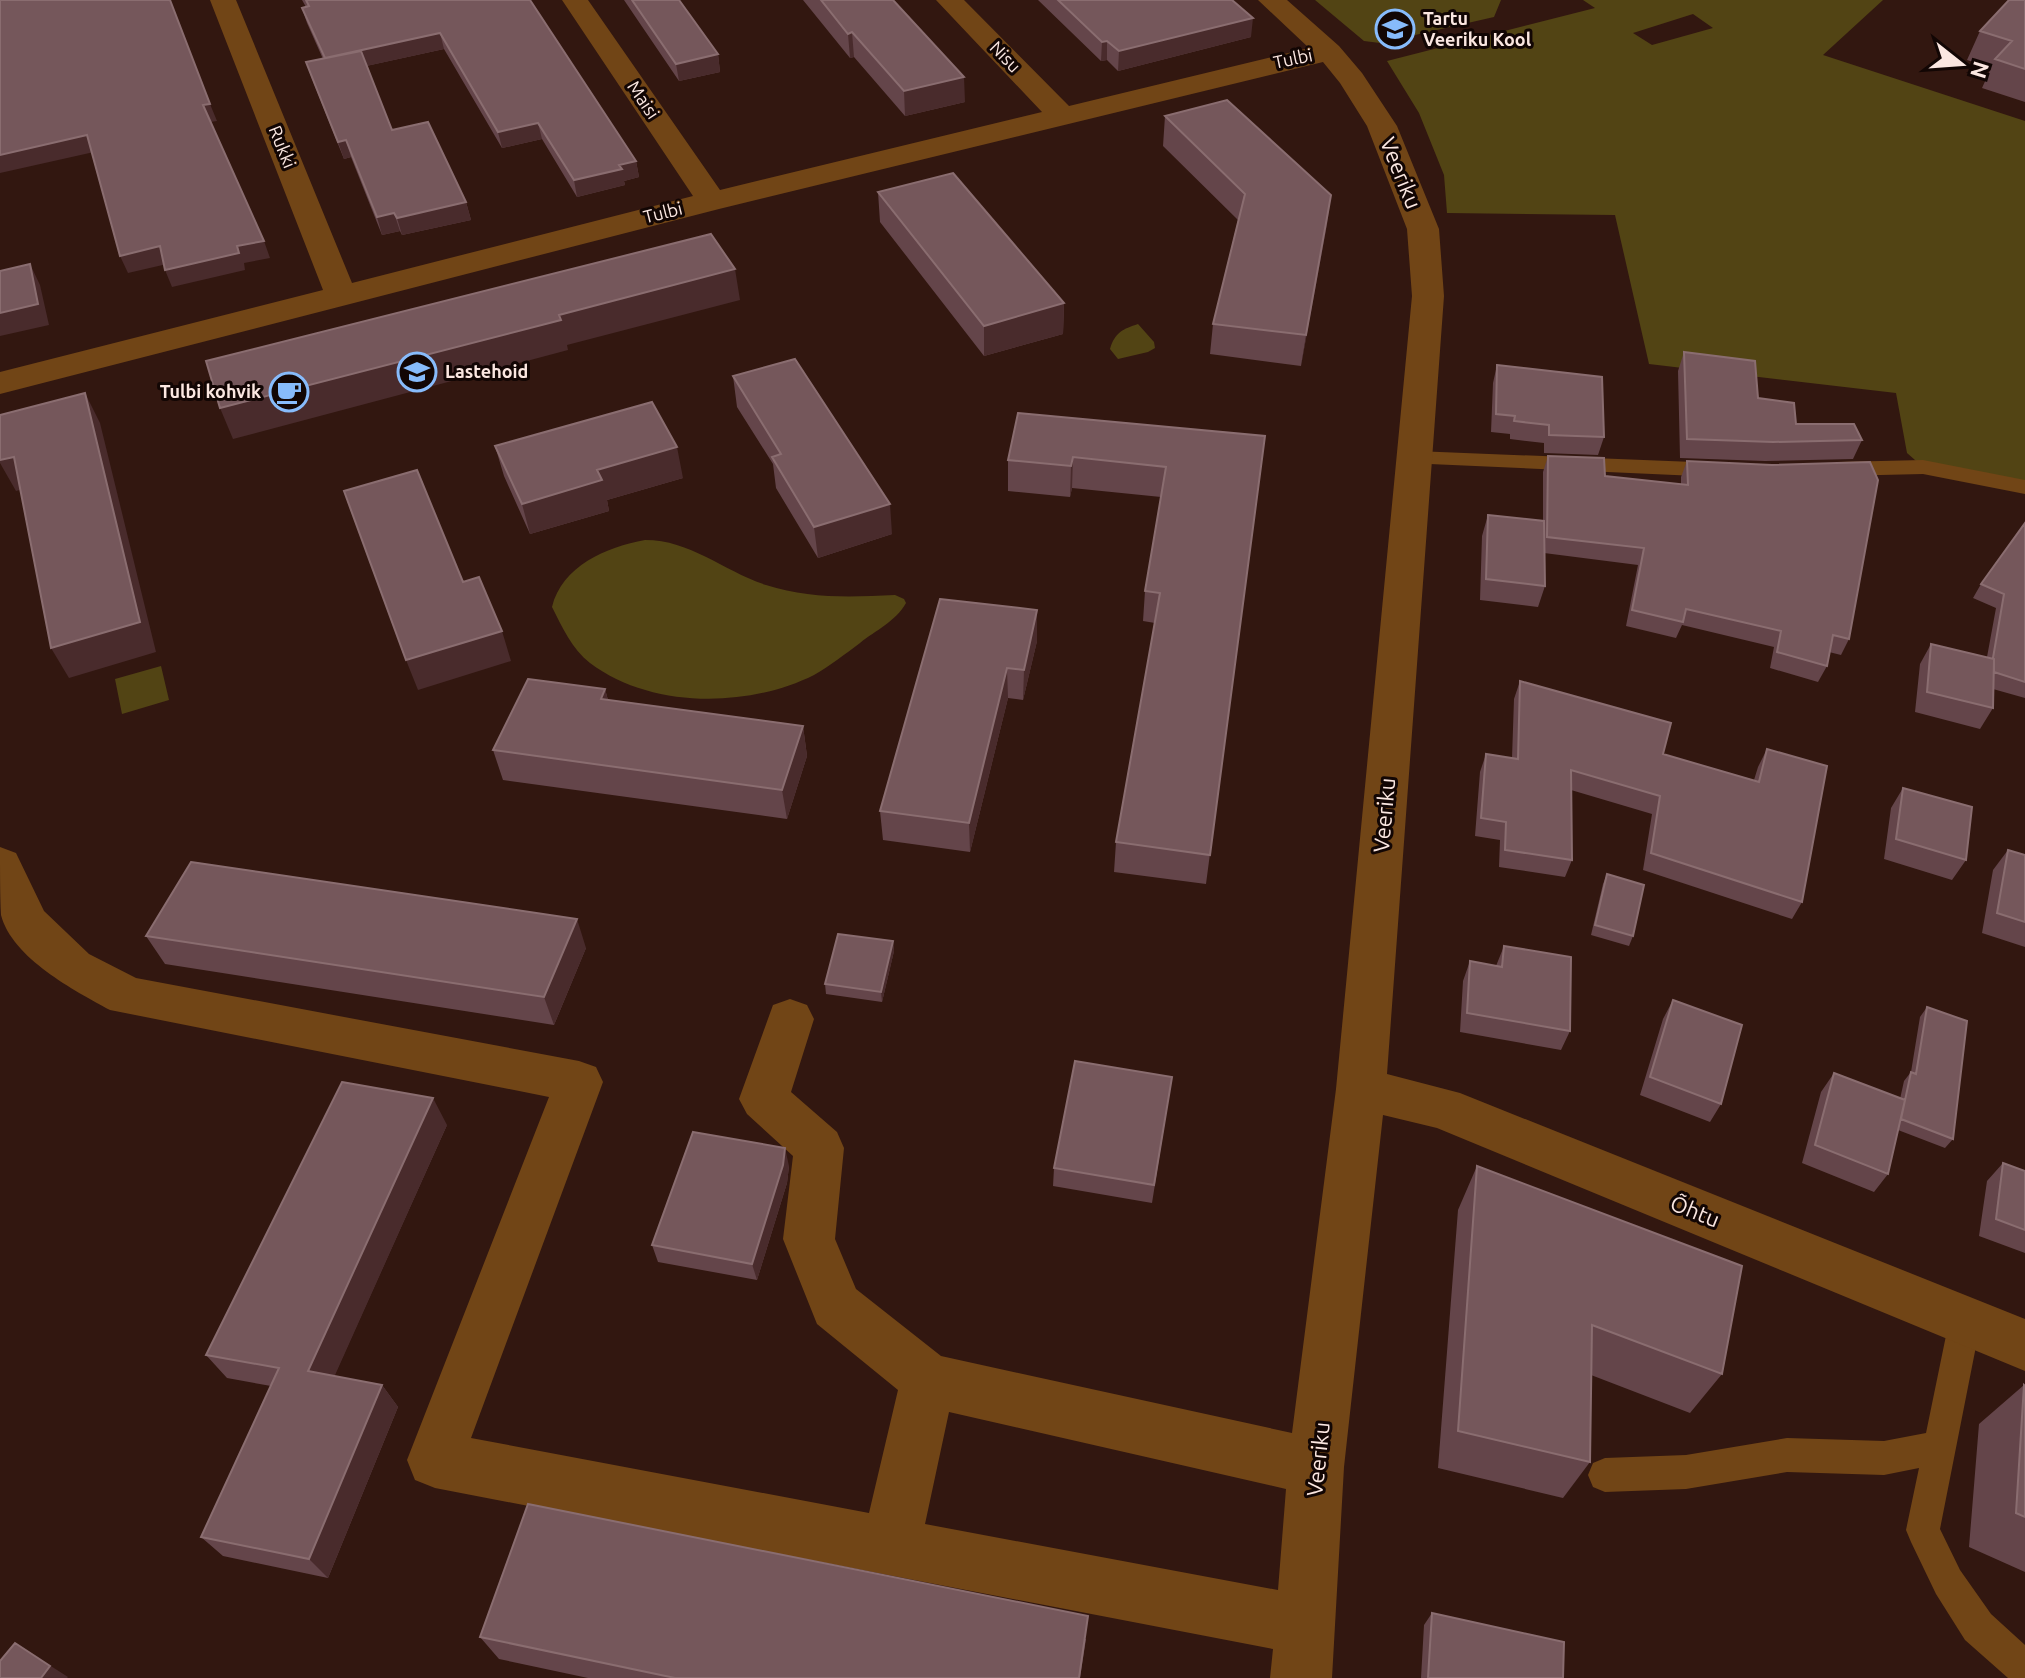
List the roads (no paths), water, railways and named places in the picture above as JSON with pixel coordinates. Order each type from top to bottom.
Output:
[{"type":"street","name":"Rukki","points":[[223,0],[341,295]]},
{"type":"street","name":"Maisi","points":[[575,0],[712,201]]},
{"type":"street","name":"Nisu","points":[[949,0],[1060,114]]},
{"type":"street","name":"Veeriku","points":[[1271,0],[1329,52],[1352,79],[1382,126],[1423,229],[1428,296],[1361,1089],[1316,1467],[1301,1678]]},
{"type":"street","name":"Tulbi","points":[[0,383],[1060,114],[1329,52]]},
{"type":"street","points":[[0,865],[27,923],[73,968],[127,996],[579,1082],[435,1460],[1304,1625]]},
{"type":"street","points":[[790,1019],[764,1099],[819,1148],[809,1239],[836,1306],[928,1380],[1316,1467]]},
{"type":"street","name":"Õhtu","points":[[1361,1089],[1442,1108],[2025,1345]]},
{"type":"street","points":[[891,1546],[928,1380]]},
{"type":"lane","points":[[1415,458],[1735,470]]},
{"type":"lane","points":[[1813,470],[1923,467],[2025,487]]},
{"type":"lane","points":[[1965,1321],[1923,1530],[1948,1582],[1978,1627],[2025,1669]]},
{"type":"lane","points":[[1605,1475],[1686,1472],[1787,1455],[1884,1458],[1940,1447]]},
{"type":"place","name":"Tartu Veeriku Kool","points":[[1395,29]]},
{"type":"place","name":"Lastehoid","points":[[417,372]]},
{"type":"place","name":"Tulbi kohvik","points":[[289,392]]}]
